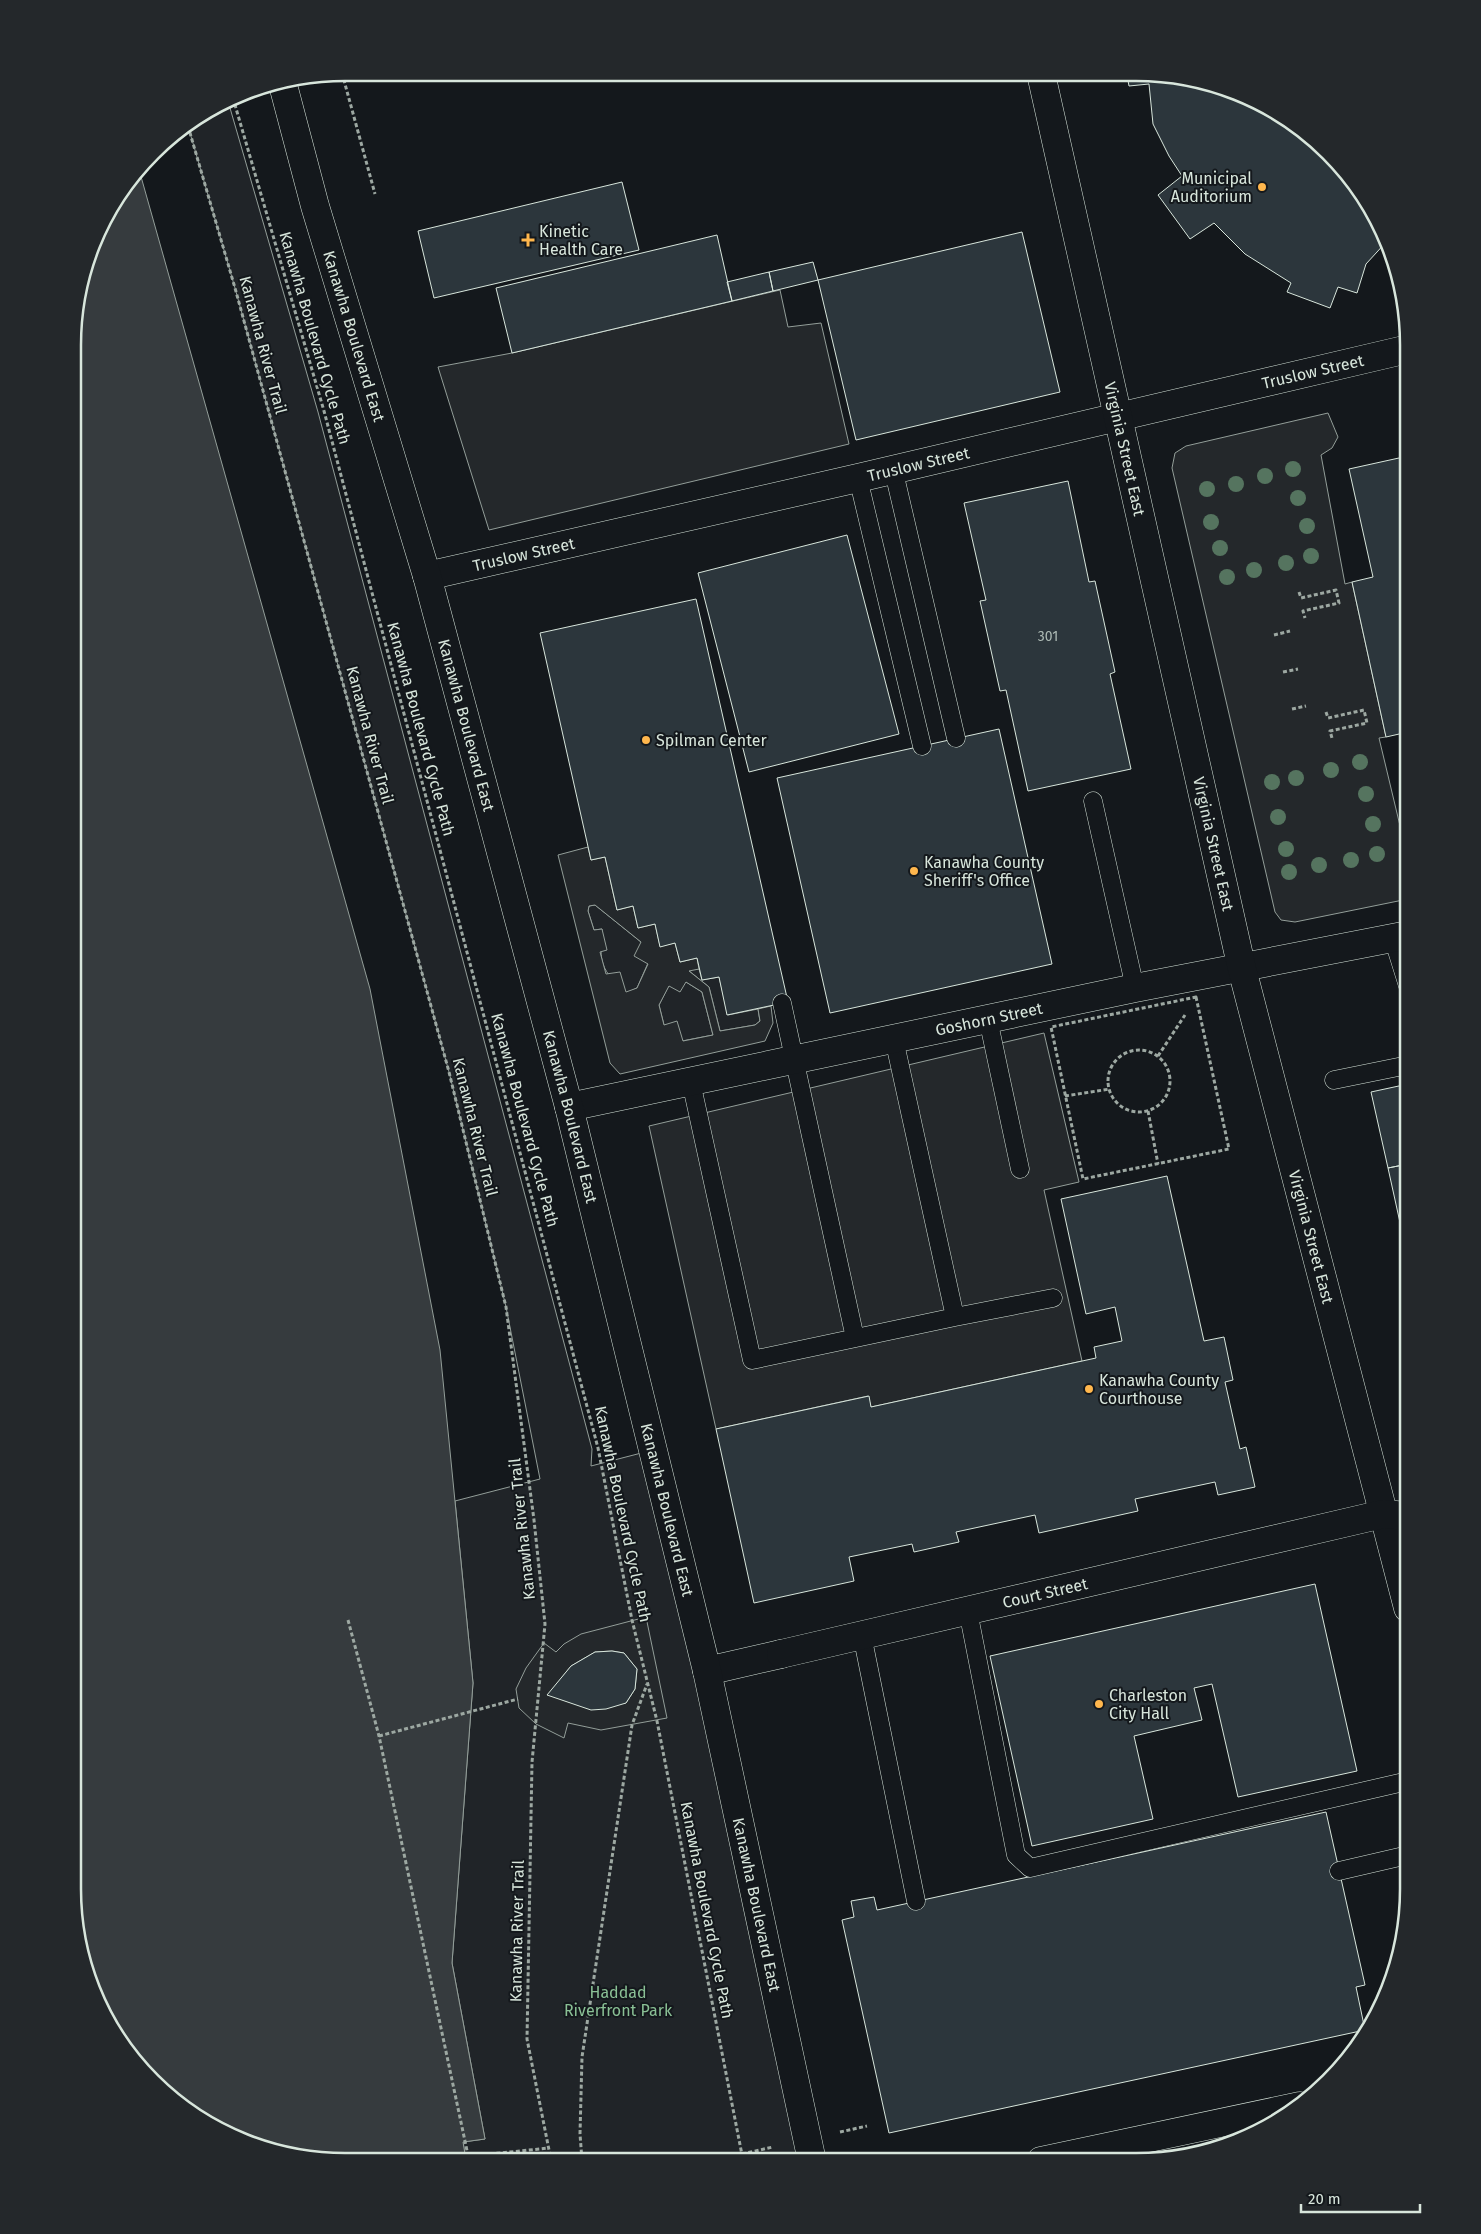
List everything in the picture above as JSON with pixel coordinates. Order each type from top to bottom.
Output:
[{"type":"main road","name":"Virginia Street East","points":[[1044,81],[1242,969],[1395,1515],[1400,1551]]},
{"type":"main road","name":"Kanawha Boulevard East","points":[[283,89],[316,206],[427,576],[570,1107],[706,1671],[810,2153]]},
{"type":"main road","name":"Truslow Street","points":[[427,576],[858,478],[893,468],[1400,351]]},
{"type":"main road","name":"Goshorn Street","points":[[570,1107],[1135,988],[1242,969],[1400,936]]},
{"type":"main road","name":"Court Street","points":[[706,1671],[1395,1515]]},
{"type":"main road","points":[[1079,2153],[1279,2110]]},
{"type":"lane","points":[[893,468],[956,738]]},
{"type":"lane","points":[[858,478],[922,746]]},
{"type":"lane","points":[[1093,801],[1135,988]]},
{"type":"lane","points":[[782,1003],[855,1338]]},
{"type":"lane","points":[[988,1019],[1020,1169]]},
{"type":"lane","points":[[894,1039],[955,1317]]},
{"type":"lane","points":[[1334,1080],[1400,1067]]},
{"type":"lane","points":[[691,1082],[752,1360],[1053,1298]]},
{"type":"lane","points":[[968,1611],[1016,1855],[1030,1868],[1400,1783]]},
{"type":"lane","points":[[862,1635],[916,1901]]},
{"type":"lane","points":[[1339,1871],[1400,1857]]},
{"type":"path","points":[[344,81],[375,194]]},
{"type":"path","name":"Kanawha Boulevard Cycle Path","points":[[235,105],[327,420],[598,1448],[632,1620],[657,1720],[743,2153]]},
{"type":"path","name":"Kanawha River Trail","points":[[190,132],[235,288],[449,1072],[506,1307],[534,1520],[545,1624],[532,1762],[527,2039],[550,2153]]},
{"type":"path","points":[[1299,592],[1301,598],[1336,590],[1339,603],[1303,611],[1305,618]]},
{"type":"path","points":[[1274,635],[1290,631]]},
{"type":"path","points":[[1283,672],[1298,669]]},
{"type":"path","points":[[1292,708],[1306,706]]},
{"type":"path","points":[[1326,712],[1328,718],[1364,710],[1367,723],[1330,731],[1332,738]]},
{"type":"path","points":[[1191,1004],[1196,997]]},
{"type":"path","points":[[1196,997],[1228,1149],[1083,1179],[1051,1027],[1196,997]]},
{"type":"path","points":[[1158,1056],[1186,1012]]},
{"type":"path","points":[[1138,1050],[1150,1052],[1158,1056],[1168,1068],[1171,1080],[1169,1092],[1163,1102],[1148,1111],[1129,1110],[1118,1104],[1110,1094],[1108,1082],[1110,1070],[1116,1059],[1126,1052],[1138,1050]]},
{"type":"path","points":[[1065,1096],[1110,1089]]},
{"type":"path","points":[[1148,1111],[1158,1164]]},
{"type":"path","points":[[348,1620],[378,1736],[467,2153]]},
{"type":"path","points":[[581,2153],[580,2134],[582,2056],[632,1725],[648,1683]]},
{"type":"path","points":[[378,1736],[518,1699]]},
{"type":"path","points":[[500,2153],[549,2148]]},
{"type":"green space","name":"Haddad Riverfront Park","points":[[230,107],[318,412],[592,1449],[591,1466],[653,1450],[813,2153],[465,2153],[463,2142],[485,2139],[452,1963],[473,1683],[455,1501],[540,1479],[506,1307],[449,1072],[235,288],[190,132]]},
{"type":"green space","points":[[595,905],[641,942],[648,963],[637,988],[626,993],[611,978],[604,965],[601,950],[602,929],[594,930],[588,911],[589,906]]},
{"type":"green space","points":[[699,969],[702,980],[719,977],[728,1015],[758,1009],[760,1021],[755,1025],[720,1031],[709,987],[688,970]]},
{"type":"green space","points":[[686,982],[702,992],[713,1035],[682,1041],[664,1025],[659,1005],[669,985]]},
{"type":"shaded area","points":[[141,178],[370,989],[440,1350],[473,1683],[452,1963],[485,2139],[463,2142],[465,2153],[328,2152],[277,2144],[228,2126],[184,2098],[158,2076],[136,2050],[108,2006],[95,1974],[86,1940],[81,1889],[81,345],[86,294],[95,260],[108,228],[126,198]]},
{"type":"shaded area","points":[[780,290],[788,327],[821,323],[849,444],[489,530],[438,367],[512,353]]},
{"type":"shaded area","points":[[1328,413],[1338,437],[1332,448],[1321,455],[1345,584],[1352,582],[1386,737],[1379,738],[1400,826],[1400,901],[1295,922],[1281,920],[1275,912],[1172,468],[1175,453],[1186,446]]},
{"type":"shaded area","points":[[588,847],[591,860],[605,857],[617,910],[633,906],[638,928],[655,924],[660,946],[675,943],[680,962],[697,958],[699,969],[689,971],[709,987],[720,1031],[755,1025],[760,1021],[758,1009],[771,1006],[773,1023],[765,1041],[620,1074],[610,1063],[558,855]],"holes":[[[595,905],[641,942],[634,956],[648,964],[637,988],[626,992],[620,972],[606,974],[600,952],[607,950],[602,929],[594,930],[588,911],[589,906]],[[686,982],[702,992],[713,1035],[683,1041],[677,1021],[664,1025],[659,1005],[669,986],[680,992]]]},
{"type":"shaded area","points":[[1044,1033],[1079,1182],[1044,1190],[1082,1361],[871,1407],[868,1396],[716,1429],[649,1126]]},
{"type":"shaded area","points":[[646,1617],[667,1718],[601,1730],[568,1723],[564,1738],[536,1724],[519,1708],[516,1689],[526,1668],[544,1643],[556,1652],[564,1644],[581,1634]],"holes":[[[612,1651],[624,1653],[637,1669],[635,1689],[626,1703],[548,1695],[571,1666],[595,1652]]]},
{"type":"building","name":"Municipal Auditorium","points":[[1128,81],[1153,82],[1187,86],[1221,95],[1253,108],[1283,126],[1323,158],[1355,198],[1373,228],[1381,247],[1366,264],[1357,293],[1338,287],[1330,308],[1287,292],[1291,283],[1245,254],[1214,223],[1190,239],[1158,195],[1182,176],[1169,156],[1153,124],[1149,84],[1129,86]]},
{"type":"building","name":"Kinetic Health Care","points":[[622,182],[639,250],[434,298],[418,231]]},
{"type":"building","points":[[1022,232],[1060,392],[856,440],[818,280]]},
{"type":"building","points":[[717,235],[732,301],[512,353],[496,288]]},
{"type":"building","points":[[813,262],[818,280],[773,291],[769,272]]},
{"type":"building","points":[[769,272],[773,291],[732,301],[727,282]]},
{"type":"building","points":[[1400,458],[1400,734],[1386,737],[1352,582],[1373,577],[1349,469]]},
{"type":"building","points":[[1068,481],[1089,582],[1095,581],[1115,672],[1110,674],[1131,769],[1028,791],[1006,690],[1000,691],[980,601],[986,600],[964,503]]},
{"type":"building","points":[[847,535],[899,734],[749,772],[698,573]]},
{"type":"building","name":"Spilman Center","points":[[696,599],[788,1002],[727,1015],[719,977],[702,980],[697,958],[680,962],[675,943],[660,947],[655,924],[638,928],[633,906],[617,910],[605,857],[591,860],[540,633]]},
{"type":"building","name":"Kanawha County Sheriff's Office","points":[[999,729],[1052,964],[830,1013],[777,778]]},
{"type":"building","points":[[1400,1086],[1400,1166],[1388,1168],[1371,1092]]},
{"type":"building","points":[[1400,1166],[1400,1223],[1388,1168]]},
{"type":"building","name":"Kanawha County Courthouse","points":[[1167,1176],[1204,1341],[1224,1337],[1233,1380],[1225,1382],[1240,1449],[1246,1447],[1255,1487],[1218,1495],[1215,1482],[1135,1499],[1138,1511],[1039,1533],[1035,1515],[956,1532],[959,1542],[914,1552],[912,1544],[849,1557],[854,1581],[754,1603],[716,1429],[869,1396],[871,1407],[1096,1358],[1094,1347],[1122,1341],[1115,1307],[1086,1314],[1061,1199]]},
{"type":"building","name":"Charleston City Hall","points":[[1315,1584],[1357,1771],[1238,1797],[1212,1684],[1194,1688],[1202,1720],[1134,1736],[1153,1819],[1032,1846],[990,1656]]},
{"type":"building","points":[[612,1651],[624,1653],[637,1669],[635,1689],[626,1703],[606,1709],[591,1710],[547,1695],[571,1666],[595,1652]]},
{"type":"building","points":[[1326,1812],[1365,1985],[1356,1987],[1363,2022],[1358,2032],[889,2133],[842,1920],[854,1917],[851,1901],[874,1897],[877,1910]]},
{"type":"place","name":"Municipal Auditorium","points":[[1262,187]]},
{"type":"place","name":"Kinetic Health Care","points":[[528,240]]},
{"type":"place","name":"Spilman Center","points":[[646,740]]},
{"type":"place","name":"Kanawha County Sheriff's Office","points":[[914,871]]},
{"type":"place","name":"Kanawha County Courthouse","points":[[1089,1389]]},
{"type":"place","name":"Charleston City Hall","points":[[1099,1704]]}]
